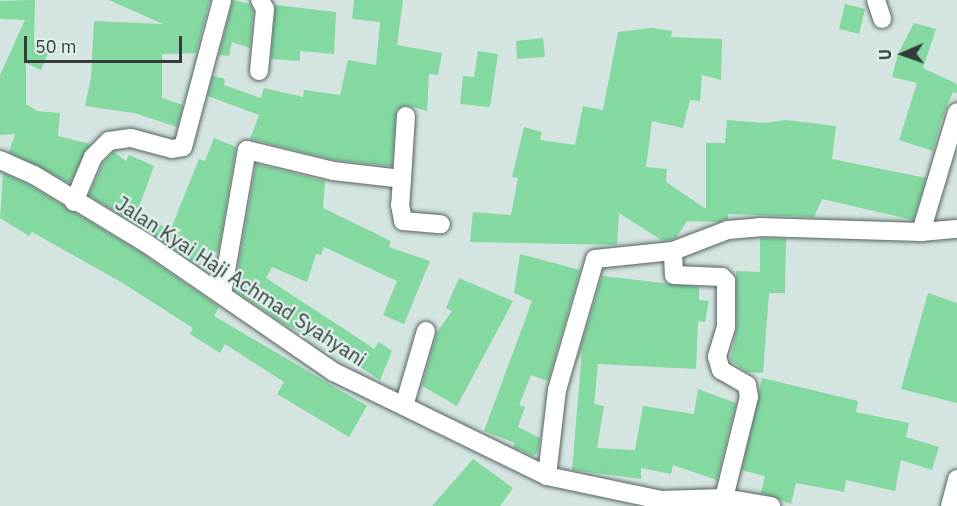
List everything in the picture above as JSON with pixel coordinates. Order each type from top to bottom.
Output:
[{"type":"street","points":[[74,202],[93,157],[109,141],[130,138],[172,149],[183,147],[222,0]]},
{"type":"street","points":[[259,71],[264,9],[260,0]]},
{"type":"street","points":[[876,0],[882,19]]},
{"type":"street","points":[[921,232],[957,112]]},
{"type":"street","points":[[406,116],[400,205],[403,222],[441,224]]},
{"type":"street","points":[[222,294],[247,150],[333,171],[402,179]]},
{"type":"street","name":"Jalan Kyai Haji Achmad Syahyani","points":[[0,160],[34,175],[74,202],[146,243],[334,372],[547,476],[661,501],[724,498],[771,506]]},
{"type":"street","points":[[547,476],[557,390],[595,259],[621,253],[673,251],[728,230],[760,227],[921,232],[957,229]]},
{"type":"street","points":[[673,251],[674,274],[722,277],[726,281],[726,327],[717,357],[721,370],[747,385],[749,397],[724,498]]},
{"type":"street","points":[[404,406],[426,331]]},
{"type":"street","points":[[950,506],[957,479]]},
{"type":"building","points":[[35,0],[34,44],[49,51],[41,70],[26,63],[26,104],[37,111],[60,113],[58,136],[90,144],[70,183],[9,152],[15,134],[0,135],[0,75],[25,20],[0,19],[0,1]]},
{"type":"building","points":[[109,0],[210,0],[196,53],[162,54],[162,98],[183,105],[177,127],[134,113],[85,106],[91,78],[94,21],[163,24]]},
{"type":"building","points":[[233,0],[250,4],[253,11],[250,48],[232,42],[229,56],[219,55]]},
{"type":"building","points":[[354,0],[403,0],[397,45],[442,53],[438,75],[429,74],[427,111],[406,105],[396,110],[392,166],[335,160],[250,139],[259,115],[208,96],[213,76],[225,79],[224,85],[261,98],[264,88],[303,97],[304,90],[340,95],[348,60],[376,65],[380,22],[352,19]]},
{"type":"building","points":[[845,4],[865,9],[859,34],[839,29]]},
{"type":"building","points":[[275,5],[336,12],[334,54],[300,51],[300,61],[271,59]]},
{"type":"building","points":[[914,23],[936,29],[923,68],[957,84],[957,93],[953,92],[941,121],[933,151],[899,140],[917,83],[892,77],[898,54]]},
{"type":"building","points":[[652,28],[672,31],[671,37],[722,39],[721,80],[702,75],[700,101],[690,100],[683,128],[652,121],[646,167],[667,169],[666,182],[706,209],[706,143],[725,143],[727,120],[764,123],[786,120],[836,126],[832,159],[926,178],[913,220],[822,199],[814,217],[728,214],[728,219],[718,222],[687,221],[676,238],[663,241],[619,213],[617,245],[470,242],[473,212],[511,215],[518,178],[512,177],[524,127],[542,132],[540,140],[575,145],[583,106],[603,110],[618,32]]},
{"type":"building","points":[[543,38],[545,57],[517,59],[516,41]]},
{"type":"building","points":[[478,51],[498,54],[490,107],[460,104],[463,76],[474,77]]},
{"type":"building","points":[[214,138],[236,147],[218,253],[205,249],[198,265],[89,195],[103,163],[114,152],[126,161],[129,155],[154,166],[138,210],[170,231],[199,159],[205,161]]},
{"type":"building","points":[[256,164],[325,181],[323,208],[391,241],[389,247],[430,261],[404,324],[383,315],[397,281],[324,247],[321,255],[316,254],[307,282],[272,267],[266,278],[374,349],[379,342],[392,351],[380,380],[312,335],[311,337],[284,324],[234,290]]},
{"type":"building","points":[[3,173],[29,185],[140,252],[219,307],[214,316],[367,406],[349,437],[277,394],[284,382],[225,344],[220,353],[190,334],[193,328],[121,282],[32,232],[29,236],[0,218]]},
{"type":"building","points":[[760,238],[786,239],[785,293],[769,293],[763,373],[747,372],[730,360],[737,327],[736,271],[760,272]]},
{"type":"building","points":[[520,254],[580,270],[548,381],[531,375],[519,405],[525,407],[518,427],[540,438],[538,452],[533,456],[513,447],[515,443],[484,431],[532,301],[514,293]]},
{"type":"building","points":[[602,276],[699,287],[699,300],[709,301],[705,322],[698,321],[696,369],[598,364],[594,404],[604,406],[597,448],[635,450],[643,406],[694,414],[698,389],[736,403],[717,480],[673,465],[671,474],[641,468],[641,479],[572,470],[582,351],[576,363]]},
{"type":"building","points":[[459,278],[513,301],[457,406],[422,386],[437,332],[452,311],[446,308]]},
{"type":"building","points":[[928,293],[957,303],[957,403],[901,389]]},
{"type":"building","points":[[762,378],[858,401],[856,412],[909,423],[906,437],[939,447],[932,470],[901,460],[895,491],[846,480],[844,492],[796,483],[791,504],[761,493],[765,476],[742,470]]},
{"type":"building","points":[[473,459],[513,488],[500,506],[432,506]]}]
